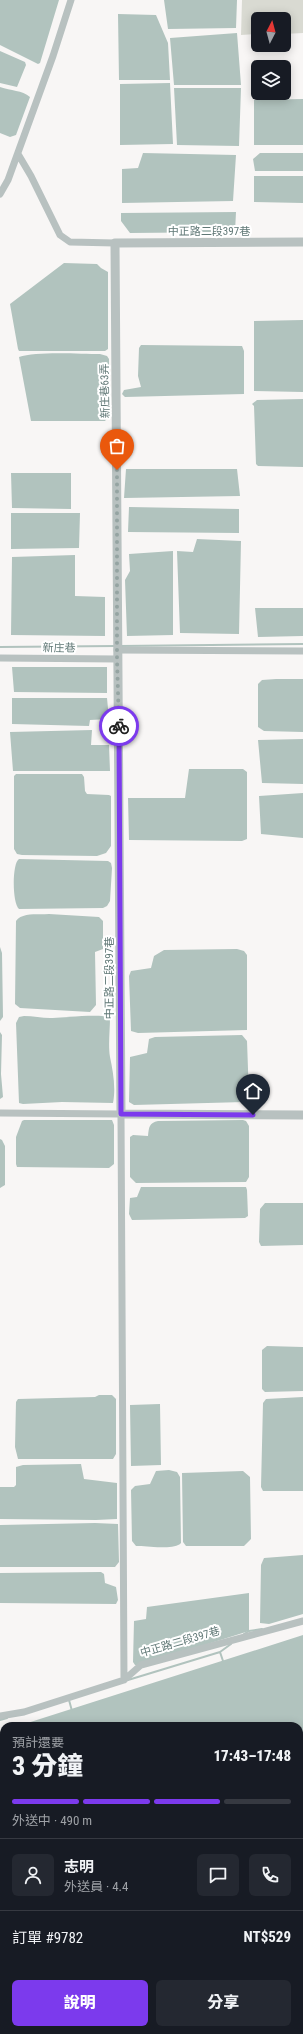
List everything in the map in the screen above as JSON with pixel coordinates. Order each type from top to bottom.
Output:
[{"type":"street","points":[[0,194],[18,154],[54,56],[71,0]]},
{"type":"street","points":[[18,154],[31,176],[60,235],[65,240],[70,242],[115,243]]},
{"type":"street","name":"中正路二段397巷","points":[[115,243],[303,242]]},
{"type":"street","name":"新庄巷63弄","points":[[115,243],[117,655]]},
{"type":"street","name":"新庄巷","points":[[0,658],[303,651]]},
{"type":"street","name":"中正路二段397巷","points":[[117,655],[120,780],[121,1114]]},
{"type":"street","points":[[0,1114],[303,1115]]},
{"type":"street","points":[[121,1114],[124,1680]]},
{"type":"street","name":"中正路二段397巷","points":[[0,1716],[24,1712],[124,1680],[141,1665],[303,1621]]},
{"type":"shaded area","points":[[0,0],[59,0],[40,63],[38,64],[0,45]]},
{"type":"shaded area","points":[[164,0],[237,0],[236,28],[168,29]]},
{"type":"shaded area","points":[[242,0],[303,0],[303,33],[291,34],[291,12],[251,12],[251,34],[241,35]]},
{"type":"shaded area","points":[[118,14],[156,15],[168,43],[170,80],[119,80]]},
{"type":"shaded area","points":[[237,33],[241,85],[174,85],[170,38]]},
{"type":"shaded area","points":[[0,51],[25,62],[26,65],[17,87],[0,83]]},
{"type":"shaded area","points":[[170,83],[173,144],[120,145],[120,84]]},
{"type":"shaded area","points":[[0,87],[20,92],[30,97],[16,135],[10,137],[0,133]]},
{"type":"shaded area","points":[[174,88],[241,88],[239,146],[177,145]]},
{"type":"shaded area","points":[[303,99],[303,145],[254,145],[254,100]]},
{"type":"shaded area","points":[[143,153],[236,155],[233,201],[122,203],[122,169],[138,168]]},
{"type":"shaded area","points":[[260,153],[303,153],[303,171],[255,171],[253,159]]},
{"type":"shaded area","points":[[254,176],[303,176],[303,203],[254,202]]},
{"type":"shaded area","points":[[236,212],[235,232],[130,233],[121,221],[121,213]]},
{"type":"shaded area","points":[[64,263],[97,264],[108,272],[108,349],[105,351],[19,351],[10,304]]},
{"type":"shaded area","points":[[303,320],[303,392],[254,391],[254,321]]},
{"type":"shaded area","points":[[141,345],[242,346],[244,351],[244,394],[125,397],[122,394],[124,390],[141,387],[138,376],[139,348]]},
{"type":"shaded area","points":[[47,353],[100,354],[107,356],[109,359],[109,416],[105,421],[31,421],[19,357]]},
{"type":"shaded area","points":[[303,399],[303,467],[258,466],[256,464],[254,406],[252,404],[257,400]]},
{"type":"shaded area","points":[[126,469],[237,469],[240,496],[124,498]]},
{"type":"shaded area","points":[[11,473],[71,473],[71,509],[12,508]]},
{"type":"shaded area","points":[[129,507],[239,509],[239,533],[128,532]]},
{"type":"shaded area","points":[[11,513],[80,513],[79,548],[11,549]]},
{"type":"shaded area","points":[[197,539],[241,541],[239,634],[180,633],[177,551],[193,552]]},
{"type":"shaded area","points":[[173,551],[173,635],[127,636],[125,580],[130,571],[129,554]]},
{"type":"shaded area","points":[[75,555],[75,596],[105,597],[105,636],[11,635],[12,557]]},
{"type":"shaded area","points":[[255,608],[303,608],[303,636],[258,637]]},
{"type":"shaded area","points":[[12,667],[107,667],[107,693],[14,692]]},
{"type":"shaded area","points":[[303,679],[303,732],[264,731],[258,727],[258,684],[262,680]]},
{"type":"shaded area","points":[[12,698],[107,698],[109,719],[90,720],[89,726],[12,724]]},
{"type":"shaded area","points":[[92,730],[91,745],[109,745],[110,771],[13,771],[10,732]]},
{"type":"shaded area","points":[[303,739],[303,784],[262,783],[258,740]]},
{"type":"shaded area","points":[[189,769],[243,769],[247,772],[247,839],[242,841],[129,840],[128,798],[185,798]]},
{"type":"shaded area","points":[[16,774],[82,774],[84,777],[85,791],[87,794],[111,796],[111,846],[106,853],[97,856],[17,854],[14,849],[14,776]]},
{"type":"shaded area","points":[[303,793],[303,838],[261,834],[259,796]]},
{"type":"shaded area","points":[[19,859],[108,861],[111,863],[112,868],[110,901],[107,906],[103,908],[19,909],[15,899],[14,875]]},
{"type":"shaded area","points":[[49,914],[99,917],[103,921],[103,949],[95,952],[96,1005],[90,1012],[20,1008],[15,1004],[16,921],[22,916],[26,915]]},
{"type":"shaded area","points":[[0,947],[2,953],[3,1017],[0,1021]]},
{"type":"shaded area","points":[[237,949],[244,951],[247,955],[247,1030],[138,1033],[131,1031],[129,976],[131,971],[151,968],[154,956],[164,950]]},
{"type":"shaded area","points":[[99,1016],[110,1018],[109,1048],[114,1080],[113,1103],[19,1103],[16,1023],[19,1017],[50,1018]]},
{"type":"shaded area","points":[[0,1032],[2,1035],[1,1074],[3,1097],[0,1099]]},
{"type":"shaded area","points":[[242,1035],[247,1041],[249,1097],[244,1102],[134,1105],[129,1102],[130,1057],[147,1053],[149,1039],[155,1037]]},
{"type":"shaded area","points":[[112,1120],[114,1125],[114,1164],[109,1168],[17,1167],[16,1137],[22,1121]]},
{"type":"shaded area","points":[[158,1121],[246,1121],[249,1126],[249,1177],[246,1182],[136,1183],[130,1177],[130,1137],[133,1135],[148,1136],[151,1124]]},
{"type":"shaded area","points":[[0,1139],[5,1146],[5,1185],[0,1188]]},
{"type":"shaded area","points":[[141,1187],[246,1187],[248,1216],[245,1218],[132,1220],[129,1214],[130,1198],[137,1197]]},
{"type":"shaded area","points":[[265,1203],[303,1203],[303,1245],[261,1246],[259,1242],[260,1209]]},
{"type":"shaded area","points":[[267,1346],[303,1347],[303,1391],[265,1392],[262,1389],[262,1350]]},
{"type":"shaded area","points":[[99,1395],[112,1395],[116,1399],[116,1454],[113,1459],[18,1459],[15,1447],[16,1402],[18,1399],[95,1397]]},
{"type":"shaded area","points":[[303,1397],[303,1491],[263,1491],[261,1487],[263,1403],[266,1399]]},
{"type":"shaded area","points":[[160,1404],[161,1465],[131,1466],[130,1405]]},
{"type":"shaded area","points":[[81,1464],[84,1479],[117,1483],[117,1519],[0,1519],[0,1487],[14,1487],[16,1485],[16,1467],[23,1465]]},
{"type":"shaded area","points":[[169,1470],[177,1472],[180,1477],[181,1543],[172,1547],[136,1546],[132,1541],[131,1490],[135,1486],[150,1484],[156,1471]]},
{"type":"shaded area","points":[[243,1471],[250,1477],[251,1539],[244,1546],[186,1546],[183,1542],[182,1473]]},
{"type":"shaded area","points":[[118,1524],[119,1562],[115,1567],[0,1567],[0,1525]]},
{"type":"shaded area","points":[[303,1555],[303,1614],[269,1624],[260,1623],[261,1565],[264,1558]]},
{"type":"shaded area","points":[[101,1572],[104,1574],[105,1583],[116,1587],[118,1600],[116,1604],[0,1603],[0,1573]]},
{"type":"shaded area","points":[[249,1593],[249,1631],[141,1665],[135,1665],[133,1662],[134,1621],[146,1619],[147,1607]]},
{"type":"shaded area","points":[[303,1635],[303,1722],[31,1722]]},
{"type":"waterway","points":[[120,646],[303,644]]},
{"type":"waterway","points":[[0,647],[116,646]]},
{"type":"waterway","points":[[244,1634],[249,1631],[262,1629]]},
{"type":"waterway","points":[[128,1680],[220,1652],[231,1644]]},
{"type":"waterway","points":[[220,1652],[223,1661]]},
{"type":"waterway","points":[[69,1700],[72,1711]]},
{"type":"waterway","points":[[0,1720],[7,1718]]},
{"type":"way so far","points":[[117,470],[117,659],[119,726]]},
{"type":"route","points":[[119,726],[121,1114],[253,1115]]}]
